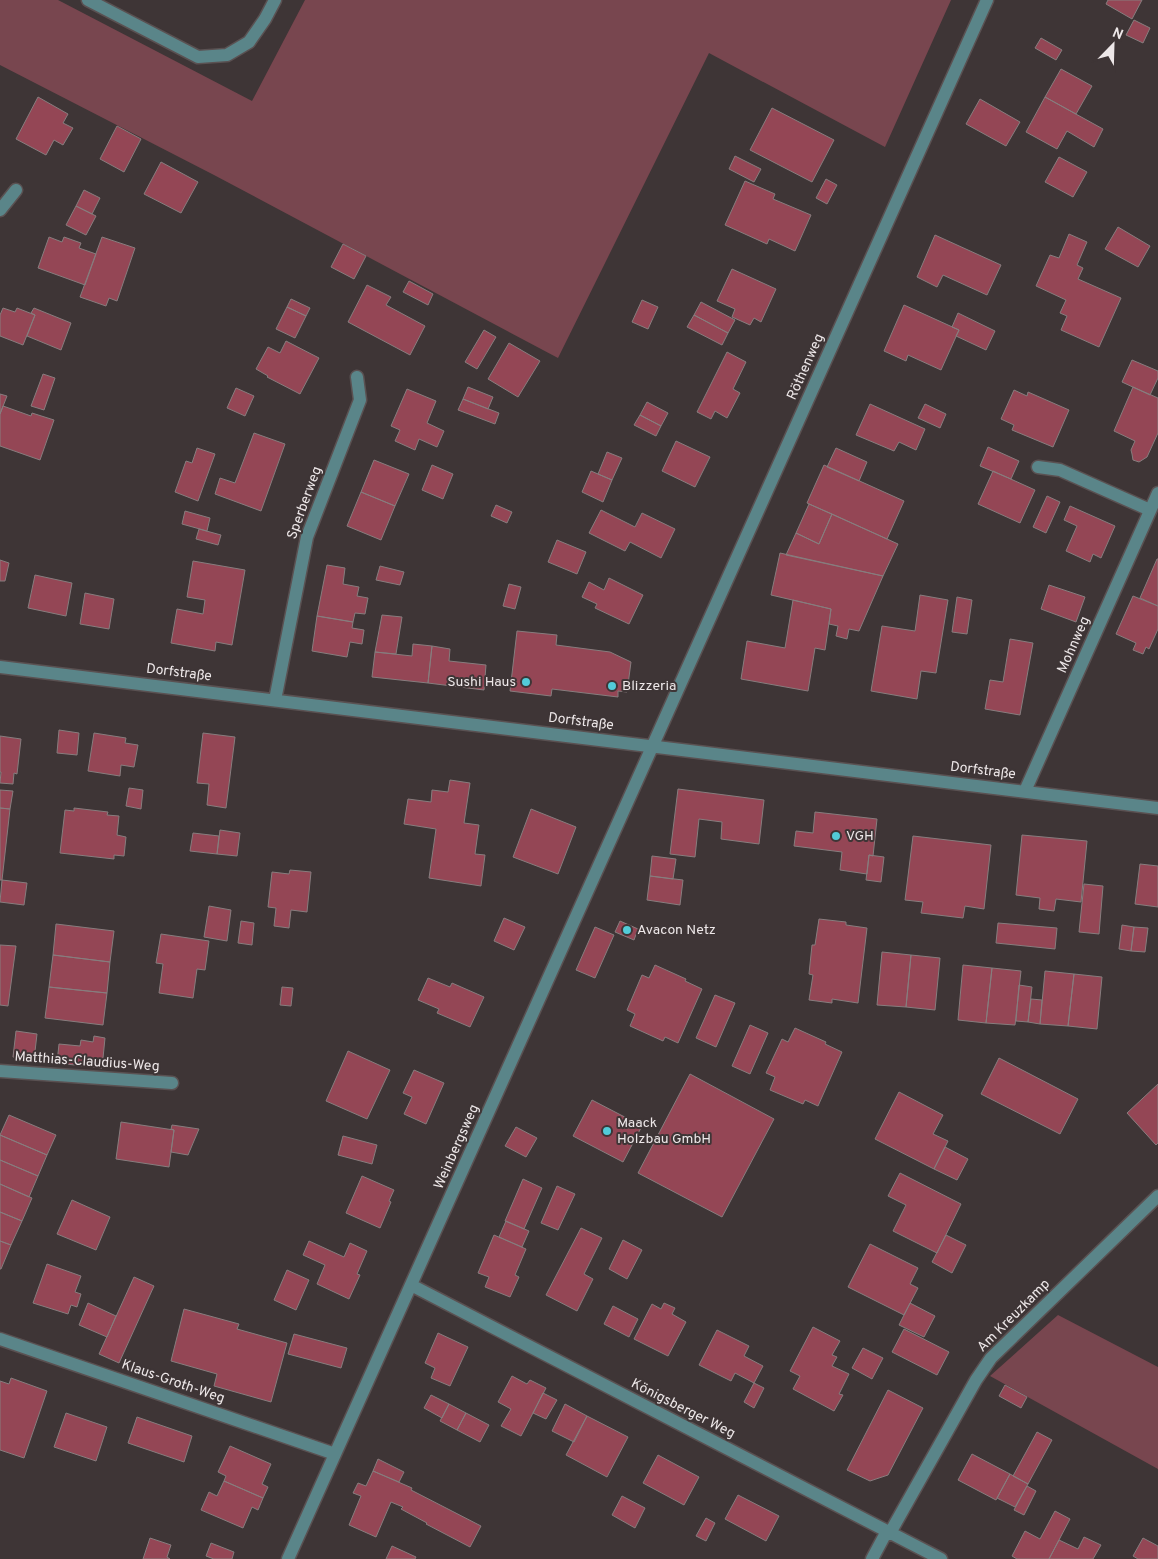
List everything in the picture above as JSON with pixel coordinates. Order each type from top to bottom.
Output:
[{"type":"street","points":[[88,0],[198,57],[227,55],[249,42],[275,0]]},
{"type":"street","name":"Röthenweg","points":[[652,746],[987,0]]},
{"type":"street","points":[[0,210],[16,190]]},
{"type":"street","name":"Sperberweg","points":[[275,700],[307,536],[360,400],[357,377]]},
{"type":"street","points":[[1038,467],[1060,470],[1150,510]]},
{"type":"street","name":"Mohnweg","points":[[1025,792],[1158,493]]},
{"type":"street","name":"Dorfstraße","points":[[0,667],[1158,808]]},
{"type":"street","name":"Weinbergsweg","points":[[288,1559],[652,746]]},
{"type":"street","name":"Matthias-Claudius-Weg","points":[[0,1071],[172,1084]]},
{"type":"street","name":"Am Kreuzkamp","points":[[872,1559],[976,1380],[991,1358],[1158,1196]]},
{"type":"street","name":"Königsberger Weg","points":[[411,1285],[941,1559]]},
{"type":"street","name":"Klaus-Groth-Weg","points":[[0,1339],[335,1454]]},
{"type":"shaded area","points":[[0,0],[58,0],[252,101],[305,0],[951,0],[885,147],[709,53],[558,358],[214,175],[0,65]]},
{"type":"shaded area","points":[[1058,1315],[1158,1367],[1158,1469],[990,1376]]},
{"type":"building","points":[[1108,0],[1142,0],[1132,19],[1106,4]]},
{"type":"building","points":[[1134,20],[1150,28],[1143,43],[1126,35]]},
{"type":"building","points":[[1041,38],[1062,50],[1056,60],[1035,48]]},
{"type":"building","points":[[1061,69],[1092,86],[1076,114],[1045,97]]},
{"type":"building","points":[[38,97],[68,114],[63,123],[73,128],[63,145],[54,140],[46,155],[16,139]]},
{"type":"building","points":[[1045,97],[1103,129],[1094,147],[1067,131],[1057,149],[1026,132]]},
{"type":"building","points":[[980,99],[1020,122],[1006,146],[966,124]]},
{"type":"building","points":[[772,108],[834,140],[812,182],[750,150]]},
{"type":"building","points":[[117,126],[141,139],[124,172],[100,159]]},
{"type":"building","points":[[735,156],[761,169],[754,182],[729,169]]},
{"type":"building","points":[[1059,157],[1087,172],[1073,197],[1045,182]]},
{"type":"building","points":[[161,162],[198,182],[181,213],[144,194]]},
{"type":"building","points":[[826,179],[837,185],[827,204],[816,198]]},
{"type":"building","points":[[745,181],[775,194],[773,199],[811,215],[795,251],[769,239],[767,244],[725,225]]},
{"type":"building","points":[[84,190],[100,198],[92,214],[76,206]]},
{"type":"building","points":[[76,206],[96,216],[86,235],[66,225]]},
{"type":"building","points":[[1118,227],[1150,246],[1138,267],[1105,249]]},
{"type":"building","points":[[1069,234],[1087,242],[1077,265],[1083,268],[1078,279],[1121,298],[1099,347],[1061,330],[1067,316],[1060,313],[1066,300],[1036,286],[1050,255],[1059,258]]},
{"type":"building","points":[[935,235],[1001,265],[987,295],[943,275],[937,287],[917,277]]},
{"type":"building","points":[[49,237],[62,242],[64,237],[81,243],[79,248],[96,254],[85,285],[38,268]]},
{"type":"building","points":[[102,237],[135,248],[117,301],[109,298],[106,306],[80,297]]},
{"type":"building","points":[[343,244],[366,256],[354,279],[331,267]]},
{"type":"building","points":[[732,269],[776,289],[761,322],[754,318],[750,325],[732,317],[735,309],[717,301]]},
{"type":"building","points":[[409,281],[433,294],[428,305],[403,292]]},
{"type":"building","points":[[367,285],[391,297],[386,305],[425,326],[410,355],[348,322]]},
{"type":"building","points":[[291,299],[310,308],[306,316],[287,307]]},
{"type":"building","points":[[642,300],[658,307],[648,329],[632,322]]},
{"type":"building","points":[[701,302],[735,320],[728,333],[694,315]]},
{"type":"building","points":[[904,305],[959,330],[941,370],[908,355],[906,361],[884,351]]},
{"type":"building","points":[[287,307],[306,316],[295,338],[276,329]]},
{"type":"building","points":[[3,308],[15,312],[17,308],[35,315],[23,345],[0,336],[0,315]]},
{"type":"building","points":[[34,308],[71,323],[61,350],[27,336],[35,315],[31,313]]},
{"type":"building","points":[[958,313],[995,331],[986,350],[956,336],[959,330],[952,327]]},
{"type":"building","points":[[694,315],[728,333],[722,345],[687,327]]},
{"type":"building","points":[[484,330],[496,337],[477,369],[465,362]]},
{"type":"building","points":[[286,341],[319,358],[300,394],[267,377],[256,369],[268,347],[280,353]]},
{"type":"building","points":[[509,343],[540,361],[518,397],[488,379]]},
{"type":"building","points":[[727,352],[746,362],[733,389],[740,393],[727,418],[715,411],[711,419],[697,412]]},
{"type":"building","points":[[1132,360],[1158,371],[1158,378],[1150,395],[1122,382]]},
{"type":"building","points":[[43,374],[55,378],[44,410],[31,406]]},
{"type":"building","points":[[468,387],[493,397],[488,409],[463,399]]},
{"type":"building","points":[[1133,387],[1158,398],[1158,433],[1147,457],[1139,462],[1133,460],[1131,450],[1135,441],[1114,431]]},
{"type":"building","points":[[236,388],[254,396],[245,416],[227,408]]},
{"type":"building","points":[[407,389],[436,401],[427,423],[444,431],[437,447],[419,439],[415,450],[395,441],[400,430],[391,426]]},
{"type":"building","points":[[1014,390],[1027,396],[1028,392],[1069,410],[1053,447],[1012,430],[1014,425],[1001,419]]},
{"type":"building","points":[[0,394],[7,396],[0,414]]},
{"type":"building","points":[[463,399],[499,413],[495,424],[458,410]]},
{"type":"building","points":[[647,402],[668,413],[661,426],[640,415]]},
{"type":"building","points":[[870,404],[925,429],[916,450],[899,442],[894,451],[856,435]]},
{"type":"building","points":[[925,404],[946,414],[940,428],[918,418]]},
{"type":"building","points":[[3,406],[31,416],[32,413],[54,420],[40,460],[0,446],[0,414]]},
{"type":"building","points":[[640,415],[661,426],[656,436],[634,425]]},
{"type":"building","points":[[254,433],[285,444],[261,511],[215,494],[220,478],[235,483]]},
{"type":"building","points":[[676,441],[710,457],[695,487],[662,471]]},
{"type":"building","points":[[988,447],[1019,461],[1011,479],[980,466]]},
{"type":"building","points":[[197,448],[215,454],[198,501],[175,492],[186,461],[192,463]]},
{"type":"building","points":[[836,448],[867,462],[859,481],[827,467]]},
{"type":"building","points":[[607,452],[622,458],[612,480],[598,474]]},
{"type":"building","points":[[374,460],[409,474],[395,506],[361,492]]},
{"type":"building","points":[[432,465],[453,474],[443,499],[422,490]]},
{"type":"building","points":[[824,465],[904,501],[887,539],[807,503]]},
{"type":"building","points":[[591,471],[612,480],[603,502],[582,492]]},
{"type":"building","points":[[993,471],[1035,490],[1020,523],[978,504]]},
{"type":"building","points":[[361,492],[395,506],[381,540],[347,526]]},
{"type":"building","points":[[1047,496],[1060,502],[1046,533],[1033,527]]},
{"type":"building","points":[[809,504],[832,514],[819,544],[796,533]]},
{"type":"building","points":[[496,505],[512,512],[507,523],[491,516]]},
{"type":"building","points":[[1070,506],[1115,526],[1101,558],[1093,554],[1090,562],[1066,551],[1077,526],[1064,520]]},
{"type":"building","points":[[601,510],[635,527],[642,513],[675,529],[661,558],[630,542],[625,551],[589,533]]},
{"type":"building","points":[[185,511],[210,518],[207,531],[182,524]]},
{"type":"building","points":[[832,514],[898,544],[883,576],[786,555],[796,533],[819,544]]},
{"type":"building","points":[[199,529],[221,535],[218,545],[196,539]]},
{"type":"building","points":[[557,540],[586,552],[577,574],[548,562]]},
{"type":"building","points":[[780,553],[883,576],[859,631],[849,629],[847,639],[836,636],[838,626],[829,624],[831,609],[771,595]]},
{"type":"building","points":[[1158,559],[1158,606],[1140,598]]},
{"type":"building","points":[[0,560],[9,563],[5,581],[0,581]]},
{"type":"building","points":[[193,561],[245,570],[232,645],[216,642],[215,651],[171,643],[177,609],[203,614],[205,600],[187,597]]},
{"type":"building","points":[[327,565],[345,568],[343,584],[359,587],[357,596],[368,598],[365,614],[355,613],[353,622],[317,616]]},
{"type":"building","points":[[380,566],[404,572],[400,585],[376,580]]},
{"type":"building","points":[[35,575],[72,583],[66,616],[28,608]]},
{"type":"building","points":[[609,578],[643,595],[629,624],[595,608],[597,604],[582,597],[589,582],[604,590]]},
{"type":"building","points":[[509,584],[521,587],[515,609],[503,606]]},
{"type":"building","points":[[1049,585],[1085,597],[1076,622],[1041,609]]},
{"type":"building","points":[[85,593],[114,599],[109,629],[80,624]]},
{"type":"building","points":[[920,595],[948,600],[936,673],[921,671],[917,699],[871,691],[882,626],[915,631]]},
{"type":"building","points":[[1133,596],[1158,606],[1158,629],[1149,649],[1146,647],[1143,654],[1133,650],[1136,643],[1116,634]]},
{"type":"building","points":[[957,597],[972,600],[967,634],[952,632]]},
{"type":"building","points":[[793,600],[831,609],[825,650],[815,648],[808,691],[741,679],[747,641],[785,648]]},
{"type":"building","points":[[382,615],[402,617],[396,654],[375,652]]},
{"type":"building","points":[[317,616],[353,622],[352,628],[364,630],[362,644],[350,642],[347,657],[312,651]]},
{"type":"building","points":[[517,631],[557,635],[556,645],[610,652],[631,662],[627,692],[618,691],[618,697],[552,689],[551,696],[510,691]]},
{"type":"building","points":[[1010,639],[1033,643],[1020,715],[985,709],[990,680],[1003,682]]},
{"type":"building","points":[[413,644],[432,646],[428,683],[372,677],[375,652],[412,656]]},
{"type":"building","points":[[432,646],[450,649],[449,661],[486,665],[484,690],[428,683]]},
{"type":"building","points":[[59,730],[79,733],[77,755],[57,753]]},
{"type":"building","points":[[94,733],[126,738],[125,743],[138,745],[134,767],[121,765],[120,776],[88,771]]},
{"type":"building","points":[[203,733],[235,737],[226,808],[207,805],[209,784],[197,783]]},
{"type":"building","points":[[0,736],[21,739],[17,774],[14,773],[13,784],[0,783]]},
{"type":"building","points":[[450,780],[470,783],[464,823],[479,825],[475,854],[485,855],[481,886],[429,878],[436,829],[404,824],[408,799],[431,802],[432,790],[448,792]]},
{"type":"building","points":[[129,788],[143,790],[141,809],[126,806]]},
{"type":"building","points":[[678,789],[764,800],[759,844],[721,839],[722,822],[699,819],[695,857],[670,854]]},
{"type":"building","points":[[0,790],[13,791],[10,809],[0,808]]},
{"type":"building","points":[[0,808],[10,809],[2,880],[0,880]]},
{"type":"building","points":[[74,808],[108,812],[107,815],[119,816],[117,835],[126,837],[124,856],[114,855],[114,859],[60,853],[65,810],[74,811]]},
{"type":"building","points":[[531,809],[576,827],[558,874],[513,857]]},
{"type":"building","points":[[815,812],[877,819],[873,856],[869,855],[867,874],[840,870],[842,852],[794,846],[796,831],[813,833]]},
{"type":"building","points":[[220,830],[240,833],[237,856],[217,854]]},
{"type":"building","points":[[193,833],[219,836],[217,854],[190,851]]},
{"type":"building","points":[[1022,835],[1087,841],[1081,902],[1056,899],[1054,911],[1039,909],[1040,898],[1016,895]]},
{"type":"building","points":[[913,836],[991,845],[984,909],[965,906],[963,918],[921,913],[923,902],[905,900]]},
{"type":"building","points":[[869,855],[884,857],[881,882],[866,880]]},
{"type":"building","points":[[652,856],[676,859],[673,879],[650,876]]},
{"type":"building","points":[[1140,864],[1158,866],[1158,907],[1135,904]]},
{"type":"building","points":[[290,870],[311,872],[307,912],[291,910],[289,928],[274,926],[276,908],[268,907],[272,872],[289,874]]},
{"type":"building","points":[[650,876],[683,880],[680,905],[647,900]]},
{"type":"building","points":[[2,880],[27,883],[24,905],[0,902]]},
{"type":"building","points":[[1084,884],[1103,886],[1099,934],[1079,932]]},
{"type":"building","points":[[209,906],[231,910],[227,941],[204,937]]},
{"type":"building","points":[[504,918],[525,927],[514,950],[494,941]]},
{"type":"building","points":[[819,919],[846,922],[846,925],[867,928],[858,1003],[832,999],[832,1003],[809,1000],[813,975],[809,974],[812,945],[815,945]]},
{"type":"building","points":[[241,921],[254,923],[252,945],[238,943]]},
{"type":"building","name":"Avacon Netz","points":[[620,921],[638,929],[634,940],[615,932]]},
{"type":"building","points":[[998,923],[1057,928],[1055,949],[996,943]]},
{"type":"building","points":[[56,924],[114,931],[110,962],[53,955]]},
{"type":"building","points":[[1122,925],[1134,927],[1131,951],[1119,949]]},
{"type":"building","points":[[595,927],[614,935],[595,978],[576,970]]},
{"type":"building","points":[[1134,927],[1148,928],[1145,952],[1131,951]]},
{"type":"building","points":[[161,934],[209,941],[205,970],[197,969],[193,998],[159,993],[163,964],[156,963]]},
{"type":"building","points":[[0,945],[16,946],[8,1006],[0,1005]]},
{"type":"building","points":[[882,952],[911,955],[906,1007],[877,1005]]},
{"type":"building","points":[[53,955],[110,962],[107,993],[49,987]]},
{"type":"building","points":[[911,955],[940,958],[935,1010],[906,1007]]},
{"type":"building","points":[[655,965],[686,979],[685,981],[702,989],[678,1043],[665,1037],[663,1041],[630,1026],[635,1014],[627,1010],[642,975],[649,978]]},
{"type":"building","points":[[963,965],[992,968],[986,1023],[958,1020]]},
{"type":"building","points":[[992,968],[1021,971],[1015,1025],[986,1023]]},
{"type":"building","points":[[1045,971],[1074,974],[1068,1026],[1040,1024]]},
{"type":"building","points":[[1074,974],[1102,977],[1097,1029],[1068,1026]]},
{"type":"building","points":[[428,978],[450,987],[452,983],[484,997],[470,1027],[437,1013],[439,1009],[418,1000]]},
{"type":"building","points":[[1019,985],[1032,987],[1028,1022],[1016,1021]]},
{"type":"building","points":[[49,987],[107,993],[103,1025],[45,1018]]},
{"type":"building","points":[[282,987],[293,988],[291,1006],[280,1005]]},
{"type":"building","points":[[715,995],[735,1003],[716,1047],[696,1038]]},
{"type":"building","points":[[1031,999],[1042,1000],[1040,1024],[1028,1022]]},
{"type":"building","points":[[750,1025],[768,1033],[750,1074],[732,1066]]},
{"type":"building","points":[[795,1028],[826,1042],[825,1044],[842,1052],[818,1106],[805,1100],[803,1104],[770,1090],[775,1077],[766,1073],[782,1039],[788,1042]]},
{"type":"building","points":[[16,1031],[37,1034],[34,1060],[13,1057]]},
{"type":"building","points":[[94,1036],[105,1038],[102,1068],[57,1063],[59,1044],[80,1046],[81,1040],[93,1042]]},
{"type":"building","points":[[348,1051],[390,1070],[367,1119],[326,1101]]},
{"type":"building","points":[[999,1058],[1078,1099],[1060,1134],[981,1094]]},
{"type":"building","points":[[414,1070],[444,1083],[426,1124],[404,1114],[412,1097],[403,1093]]},
{"type":"building","points":[[690,1074],[774,1119],[722,1217],[638,1173]]},
{"type":"building","points":[[1158,1084],[1158,1143],[1156,1145],[1127,1113]]},
{"type":"building","points":[[899,1092],[943,1115],[933,1134],[948,1141],[934,1169],[875,1139]]},
{"type":"building","name":"Maack Holzbau GmbH","points":[[592,1100],[642,1126],[623,1162],[573,1136]]},
{"type":"building","points":[[9,1115],[56,1135],[47,1155],[0,1135]]},
{"type":"building","points":[[121,1122],[174,1130],[169,1167],[116,1159]]},
{"type":"building","points":[[172,1125],[199,1129],[188,1155],[171,1152],[174,1130],[171,1129]]},
{"type":"building","points":[[516,1127],[537,1138],[526,1157],[505,1146]]},
{"type":"building","points":[[0,1135],[47,1155],[38,1176],[0,1160]]},
{"type":"building","points":[[343,1136],[377,1145],[372,1164],[338,1155]]},
{"type":"building","points":[[945,1147],[968,1159],[957,1180],[934,1169]]},
{"type":"building","points":[[0,1160],[38,1176],[29,1197],[0,1184]]},
{"type":"building","points":[[900,1173],[961,1204],[937,1253],[893,1231],[906,1205],[888,1196]]},
{"type":"building","points":[[362,1176],[394,1190],[380,1228],[346,1213]]},
{"type":"building","points":[[523,1179],[542,1188],[524,1229],[505,1221]]},
{"type":"building","points":[[0,1184],[32,1198],[22,1221],[0,1212]]},
{"type":"building","points":[[557,1186],[575,1194],[558,1230],[541,1223]]},
{"type":"building","points":[[72,1200],[110,1217],[96,1250],[57,1234]]},
{"type":"building","points":[[0,1212],[22,1221],[11,1245],[0,1241]]},
{"type":"building","points":[[506,1221],[529,1231],[522,1247],[499,1237]]},
{"type":"building","points":[[581,1228],[602,1238],[584,1274],[593,1279],[577,1311],[546,1295]]},
{"type":"building","points":[[494,1235],[526,1249],[515,1275],[519,1277],[510,1297],[485,1287],[489,1277],[478,1273]]},
{"type":"building","points":[[946,1235],[966,1245],[952,1273],[932,1262]]},
{"type":"building","points":[[623,1240],[642,1250],[627,1279],[609,1269]]},
{"type":"building","points":[[0,1241],[11,1245],[1,1269],[0,1269]]},
{"type":"building","points":[[309,1241],[344,1257],[350,1243],[367,1251],[357,1274],[360,1275],[349,1299],[317,1284],[325,1265],[303,1255]]},
{"type":"building","points":[[870,1244],[918,1268],[910,1284],[918,1288],[904,1315],[848,1287]]},
{"type":"building","points":[[47,1264],[81,1276],[75,1292],[81,1294],[77,1307],[71,1305],[68,1314],[33,1303]]},
{"type":"building","points":[[287,1270],[309,1280],[296,1310],[274,1300]]},
{"type":"building","points":[[134,1277],[154,1286],[119,1363],[99,1354]]},
{"type":"building","points":[[88,1303],[116,1316],[107,1337],[79,1325]]},
{"type":"building","points":[[664,1303],[675,1308],[672,1314],[686,1322],[668,1356],[634,1339],[652,1304],[661,1309]]},
{"type":"building","points":[[910,1303],[935,1316],[924,1337],[899,1325]]},
{"type":"building","points":[[613,1306],[638,1319],[629,1337],[604,1324]]},
{"type":"building","points":[[184,1309],[239,1324],[237,1329],[287,1343],[271,1402],[214,1386],[217,1374],[171,1361]]},
{"type":"building","points":[[813,1327],[840,1341],[832,1355],[837,1357],[832,1366],[849,1374],[839,1394],[843,1395],[834,1411],[793,1389],[800,1376],[790,1371]]},
{"type":"building","points":[[904,1329],[949,1352],[937,1375],[892,1352]]},
{"type":"building","points":[[717,1330],[749,1346],[744,1356],[763,1366],[754,1383],[735,1373],[731,1381],[699,1365]]},
{"type":"building","points":[[438,1333],[468,1347],[450,1386],[431,1378],[435,1368],[425,1363]]},
{"type":"building","points":[[294,1334],[347,1348],[341,1368],[288,1354]]},
{"type":"building","points":[[863,1348],[883,1358],[872,1379],[852,1368]]},
{"type":"building","points":[[512,1376],[527,1384],[530,1380],[546,1388],[521,1436],[501,1426],[511,1409],[498,1402]]},
{"type":"building","points":[[11,1378],[47,1391],[24,1458],[0,1450],[0,1381],[9,1384]]},
{"type":"building","points":[[754,1383],[764,1388],[754,1408],[744,1402]]},
{"type":"building","points":[[1005,1385],[1027,1397],[1021,1408],[999,1396]]},
{"type":"building","points":[[888,1390],[923,1408],[888,1475],[870,1481],[847,1470]]},
{"type":"building","points":[[543,1393],[557,1400],[546,1419],[533,1413]]},
{"type":"building","points":[[431,1395],[449,1404],[442,1418],[424,1408]]},
{"type":"building","points":[[449,1404],[466,1413],[457,1430],[440,1421]]},
{"type":"building","points":[[565,1404],[587,1416],[574,1442],[552,1431]]},
{"type":"building","points":[[66,1413],[107,1427],[96,1461],[54,1447]]},
{"type":"building","points":[[466,1413],[489,1425],[480,1442],[457,1430]]},
{"type":"building","points":[[587,1416],[628,1437],[607,1477],[566,1455]]},
{"type":"building","points":[[137,1417],[192,1436],[184,1462],[128,1443]]},
{"type":"building","points":[[1037,1432],[1052,1440],[1028,1484],[1013,1476]]},
{"type":"building","points":[[230,1446],[271,1464],[262,1484],[268,1487],[263,1498],[224,1481],[226,1476],[218,1472]]},
{"type":"building","points":[[972,1454],[1010,1474],[996,1500],[958,1480]]},
{"type":"building","points":[[658,1455],[699,1477],[684,1505],[643,1483]]},
{"type":"building","points":[[378,1459],[404,1472],[399,1482],[373,1471]]},
{"type":"building","points":[[373,1471],[412,1488],[411,1490],[481,1526],[470,1547],[426,1524],[401,1509],[403,1507],[391,1502],[376,1537],[349,1525],[361,1496],[353,1493],[358,1483],[366,1486]]},
{"type":"building","points":[[1010,1474],[1028,1484],[1015,1507],[997,1498]]},
{"type":"building","points":[[224,1481],[263,1498],[258,1510],[252,1507],[243,1528],[201,1510],[209,1492],[217,1496]]},
{"type":"building","points":[[1027,1486],[1036,1491],[1024,1515],[1014,1510]]},
{"type":"building","points":[[738,1495],[779,1516],[766,1541],[725,1519]]},
{"type":"building","points":[[622,1496],[645,1508],[635,1528],[612,1515]]},
{"type":"building","points":[[1055,1511],[1070,1519],[1049,1559],[1017,1559],[1012,1556],[1025,1531],[1040,1539]]},
{"type":"building","points":[[706,1518],[715,1523],[706,1541],[696,1536]]},
{"type":"building","points":[[1084,1537],[1101,1545],[1093,1559],[1049,1559],[1059,1540],[1078,1549]]},
{"type":"building","points":[[150,1538],[171,1545],[167,1557],[170,1559],[143,1559]]},
{"type":"building","points":[[1143,1538],[1158,1546],[1158,1559],[1138,1559],[1133,1556]]},
{"type":"building","points":[[211,1543],[234,1552],[232,1559],[214,1559],[206,1556]]},
{"type":"building","points":[[392,1546],[416,1557],[415,1559],[386,1559]]},
{"type":"place","name":"Sushi Haus","points":[[526,682]]},
{"type":"place","name":"Blizzeria","points":[[612,686]]},
{"type":"place","name":"VGH","points":[[836,836]]},
{"type":"place","name":"Avacon Netz","points":[[627,930]]},
{"type":"place","name":"Maack Holzbau GmbH","points":[[607,1131]]}]
